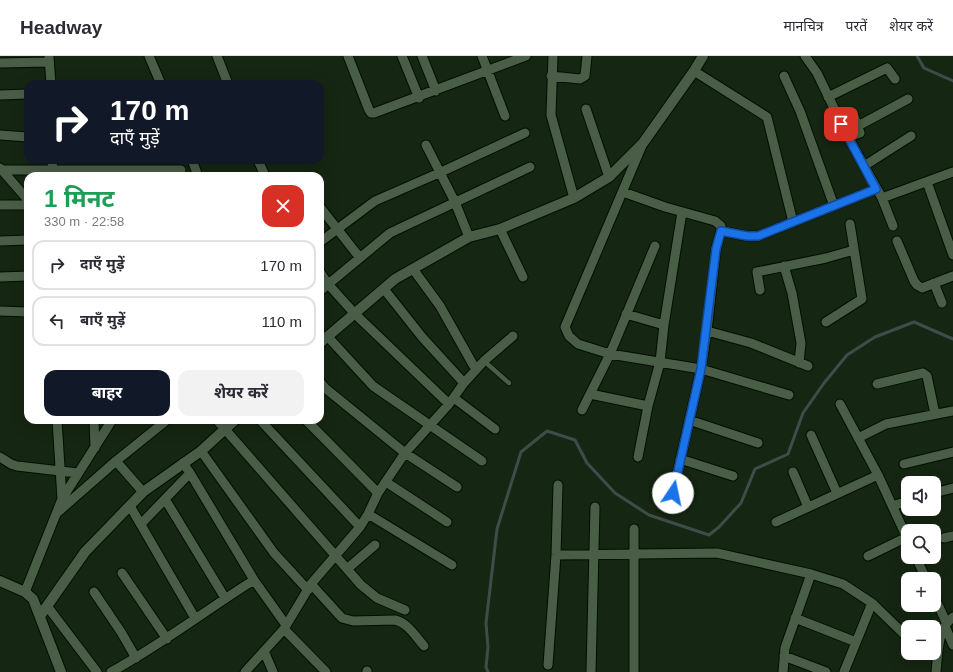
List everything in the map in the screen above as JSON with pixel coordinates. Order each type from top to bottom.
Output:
[{"type":"street","points":[[149,56],[159,80]]},
{"type":"street","points":[[217,56],[226,80]]},
{"type":"street","points":[[348,56],[371,113],[378,113],[419,98],[526,56]]},
{"type":"street","points":[[402,56],[419,98]]},
{"type":"street","points":[[422,56],[436,91]]},
{"type":"street","points":[[482,56],[505,116]]},
{"type":"street","points":[[553,56],[551,76],[551,115],[574,198]]},
{"type":"street","points":[[551,76],[580,79],[585,76],[587,56]]},
{"type":"street","points":[[482,461],[373,386],[324,340],[395,279],[412,269],[469,237],[500,229],[574,198],[609,177],[643,143],[703,56]]},
{"type":"street","points":[[806,56],[817,73],[848,138],[882,198],[893,226]]},
{"type":"street","points":[[0,63],[49,59],[51,80]]},
{"type":"street","points":[[828,97],[887,68],[895,79]]},
{"type":"street","points":[[694,71],[767,117],[793,222]]},
{"type":"street","points":[[784,76],[800,111],[834,206]]},
{"type":"street","points":[[0,96],[24,94]]},
{"type":"street","points":[[858,126],[908,99]]},
{"type":"street","points":[[586,109],[609,177]]},
{"type":"street","points":[[848,138],[860,133],[854,116]]},
{"type":"street","points":[[324,239],[375,201],[525,133]]},
{"type":"street","points":[[0,135],[24,137]]},
{"type":"street","points":[[864,166],[911,136]]},
{"type":"street","points":[[643,143],[565,327],[569,336],[578,344],[610,354],[701,369],[788,395]]},
{"type":"street","points":[[426,145],[455,202],[469,237]]},
{"type":"street","points":[[324,288],[390,233],[530,167]]},
{"type":"street","points":[[1,169],[40,172]]},
{"type":"street","points":[[1,169],[24,195]]},
{"type":"street","points":[[96,172],[181,170],[181,172]]},
{"type":"street","points":[[882,198],[953,172]]},
{"type":"street","points":[[927,182],[953,255]]},
{"type":"street","points":[[721,231],[747,236],[758,236],[876,189]]},
{"type":"street","points":[[623,192],[719,223],[721,226],[716,249],[707,331],[701,369],[673,493]]},
{"type":"street","points":[[0,205],[24,205]]},
{"type":"street","points":[[638,457],[648,406],[660,362],[664,324],[682,212]]},
{"type":"street","points":[[324,213],[336,230],[360,258]]},
{"type":"street","points":[[826,322],[862,299],[850,224]]},
{"type":"street","points":[[500,229],[523,277]]},
{"type":"street","points":[[0,241],[24,240]]},
{"type":"street","points":[[897,241],[917,285],[922,288],[953,276]]},
{"type":"street","points":[[582,410],[610,354],[655,246]]},
{"type":"street","points":[[760,290],[757,272],[826,258],[854,250]]},
{"type":"street","points":[[784,266],[792,293],[801,343],[799,363]]},
{"type":"street","points":[[412,269],[440,306],[476,370]]},
{"type":"street","points":[[0,277],[24,276]]},
{"type":"street","points":[[324,278],[356,314],[451,401],[495,429]]},
{"type":"street","points":[[934,283],[942,303]]},
{"type":"street","points":[[384,289],[422,337],[464,383]]},
{"type":"street","points":[[0,312],[24,312]]},
{"type":"street","points":[[626,314],[664,324]]},
{"type":"street","points":[[707,331],[750,343],[808,366]]},
{"type":"street","points":[[245,672],[285,627],[309,587],[360,527],[378,493],[405,453],[484,361],[513,336]]},
{"type":"street","points":[[877,384],[924,373],[927,376],[936,414]]},
{"type":"street","points":[[324,387],[405,453],[457,487]]},
{"type":"street","points":[[590,394],[648,406]]},
{"type":"street","points":[[840,404],[878,475],[901,526]]},
{"type":"street","points":[[858,438],[886,424],[953,411]]},
{"type":"street","points":[[689,420],[758,442]]},
{"type":"street","points":[[57,424],[62,499]]},
{"type":"street","points":[[94,424],[95,448]]},
{"type":"street","points":[[25,592],[62,499],[110,424]]},
{"type":"street","points":[[56,513],[116,461],[162,424]]},
{"type":"street","points":[[220,424],[368,592],[376,598],[405,610]]},
{"type":"street","points":[[40,616],[85,552],[143,492],[201,451],[231,424]]},
{"type":"street","points":[[264,424],[360,527]]},
{"type":"street","points":[[310,424],[378,493]]},
{"type":"street","points":[[811,435],[837,493]]},
{"type":"street","points":[[201,451],[274,553],[342,618],[353,621],[401,621],[424,646]]},
{"type":"street","points":[[904,464],[953,452]]},
{"type":"street","points":[[0,457],[16,466],[78,473]]},
{"type":"street","points":[[680,459],[733,476]]},
{"type":"street","points":[[116,461],[143,492]]},
{"type":"street","points":[[183,463],[254,580],[285,627],[326,672]]},
{"type":"street","points":[[794,472],[808,507]]},
{"type":"street","points":[[141,524],[190,473]]},
{"type":"street","points":[[776,522],[878,475]]},
{"type":"street","points":[[386,482],[447,522]]},
{"type":"street","points":[[548,665],[556,555],[558,485]]},
{"type":"street","points":[[941,491],[953,488]]},
{"type":"street","points":[[165,499],[224,598]]},
{"type":"street","points":[[892,506],[901,503]]},
{"type":"street","points":[[130,506],[195,618]]},
{"type":"street","points":[[591,672],[595,507]]},
{"type":"street","points":[[368,514],[452,565]]},
{"type":"street","points":[[634,529],[634,672]]},
{"type":"street","points":[[868,556],[901,542]]},
{"type":"street","points":[[347,569],[375,545]]},
{"type":"street","points":[[556,555],[717,553],[811,574],[843,584],[872,604],[901,631]]},
{"type":"street","points":[[122,573],[167,639]]},
{"type":"street","points":[[784,671],[785,648],[811,574]]},
{"type":"street","points":[[0,580],[25,592],[33,599],[62,672]]},
{"type":"street","points":[[111,672],[167,639],[224,598],[254,580]]},
{"type":"street","points":[[94,592],[121,632],[136,658]]},
{"type":"street","points":[[844,672],[872,604]]},
{"type":"street","points":[[47,606],[97,672]]},
{"type":"street","points":[[941,609],[948,622],[953,645]]},
{"type":"street","points":[[795,618],[856,642]]},
{"type":"street","points":[[941,635],[948,622]]},
{"type":"street","points":[[264,651],[273,672]]},
{"type":"street","points":[[784,656],[826,672]]},
{"type":"street","points":[[936,660],[936,672]]},
{"type":"lane","points":[[484,361],[509,383]]},
{"type":"waterway","points":[[917,56],[924,68],[953,81]]},
{"type":"waterway","points":[[488,672],[486,667],[488,647],[486,623],[497,529],[521,452],[547,431],[575,440],[587,463],[615,493],[649,515],[709,535],[719,527],[741,503],[755,469],[788,454],[803,413],[824,383],[847,355],[875,337],[914,322],[953,339]]},
{"type":"route","points":[[673,493],[701,369],[707,331],[716,249],[721,231],[747,236],[758,236],[876,189],[841,124]]}]
